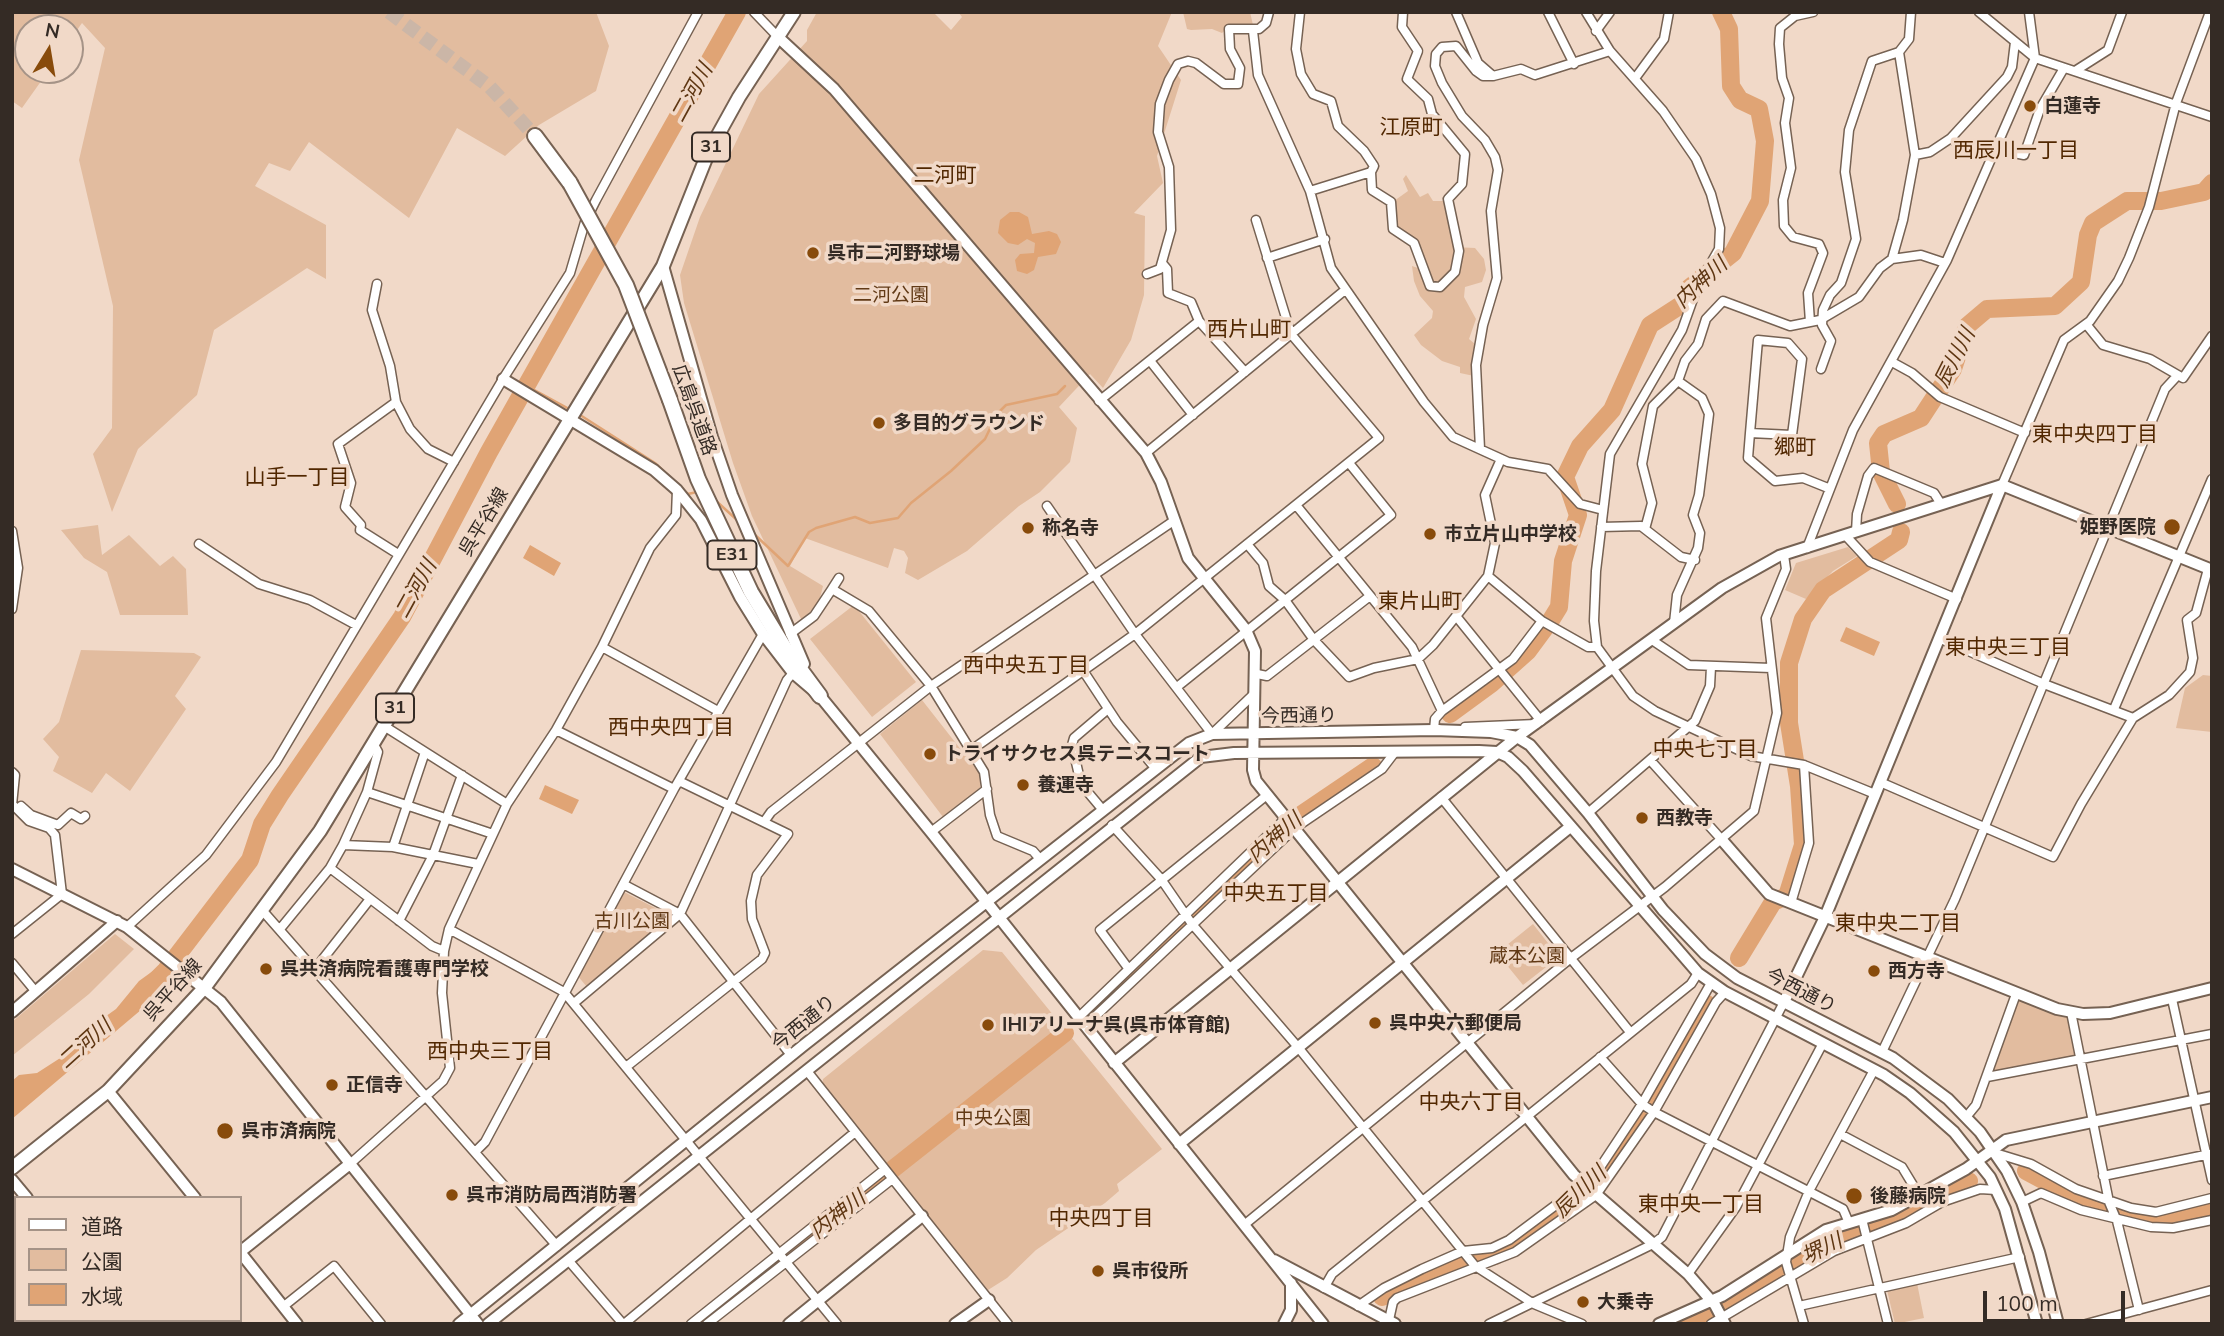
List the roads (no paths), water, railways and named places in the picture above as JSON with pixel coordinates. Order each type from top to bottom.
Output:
[{"type":"highway","name":"広島呉道路","points":[[535,136],[570,183],[626,285],[698,479],[745,582],[786,650],[820,696]]},
{"type":"main road","name":"呉平谷線","points":[[12,1168],[108,1091],[262,910],[320,831],[384,726],[563,416],[663,266],[708,153],[739,97],[794,12]]},
{"type":"street","points":[[127,927],[199,863],[263,781],[570,272],[596,200],[698,12]]},
{"type":"street","points":[[754,12],[834,89],[1146,453],[1188,558],[1246,630],[1255,651],[1253,770],[1267,795],[1584,1184],[1688,1274],[1717,1315]]},
{"type":"street","points":[[1147,274],[1158,272],[1171,230],[1168,167],[1159,144],[1158,116],[1169,80],[1178,64],[1188,61],[1196,63],[1224,84],[1238,84],[1240,68],[1230,49],[1230,29],[1253,31],[1266,23],[1269,12]]},
{"type":"street","points":[[1300,12],[1296,50],[1301,74],[1313,94],[1331,102],[1338,126],[1356,140],[1374,166],[1371,172],[1372,190],[1391,202],[1393,229],[1399,236],[1411,239],[1430,286],[1440,287],[1455,272],[1459,259],[1448,199],[1461,184],[1465,154],[1432,114],[1428,99],[1407,79],[1418,51],[1402,27],[1403,12]]},
{"type":"street","points":[[1456,12],[1478,63],[1493,76]]},
{"type":"street","points":[[1461,26],[1463,12]]},
{"type":"street","points":[[1548,12],[1574,64]]},
{"type":"street","points":[[1586,12],[1610,51],[1636,77],[1696,159],[1712,194],[1720,228],[1719,249],[1697,288],[1682,330],[1610,454],[1595,596],[1597,647],[1633,696],[1688,727],[1765,760],[1798,765],[1875,794]]},
{"type":"street","points":[[1596,31],[1610,12]]},
{"type":"street","points":[[1636,77],[1664,39],[1670,12]]},
{"type":"street","points":[[1810,322],[1808,293],[1823,253],[1819,244],[1793,237],[1784,226],[1783,200],[1791,168],[1785,123],[1788,98],[1782,78],[1779,44],[1780,28],[1795,16],[1812,12]]},
{"type":"street","points":[[1821,369],[1831,341],[1820,320],[1826,301],[1842,283],[1856,239],[1845,172],[1849,130],[1872,61],[1899,52],[1909,39],[1911,12]]},
{"type":"street","points":[[1979,12],[2035,58],[2212,117]]},
{"type":"street","points":[[1807,548],[1828,488],[1853,430],[1945,263],[2035,58],[2029,12]]},
{"type":"street","points":[[2075,71],[2108,50],[2122,12]]},
{"type":"street","points":[[1489,1324],[1534,1304],[1662,1237],[1776,1018],[1825,917],[2064,340],[2087,324],[2118,281],[2151,201],[2176,103],[2210,12]]},
{"type":"street","points":[[1253,31],[1258,75],[1310,191],[1331,268],[1424,402],[1453,437],[1501,459],[1548,470],[1580,504],[1603,510]]},
{"type":"street","points":[[1915,156],[1930,152],[1951,138],[2007,77],[2015,42]]},
{"type":"street","points":[[1480,449],[1476,365],[1497,278],[1491,211],[1498,170],[1495,157],[1485,141],[1462,116],[1442,83],[1435,66],[1436,54],[1442,47],[1456,47],[1476,71],[1483,76],[1493,76],[1521,69],[1535,75],[1610,51]]},
{"type":"street","points":[[1892,259],[1903,220],[1915,156],[1899,52]]},
{"type":"street","points":[[1951,138],[1965,149],[1993,149],[2024,155],[2040,109],[2064,68]]},
{"type":"street","points":[[1310,191],[1371,172]]},
{"type":"street","points":[[970,751],[1135,634],[1379,438],[1291,334],[1256,220]]},
{"type":"street","points":[[1267,258],[1325,239]]},
{"type":"street","points":[[1645,529],[1652,503],[1642,464],[1653,406],[1678,381],[1685,361],[1698,344],[1706,319],[1723,301],[1790,326],[1820,320],[1860,297],[1880,268],[1892,259],[1921,255],[1945,263]]},
{"type":"street","points":[[1162,263],[1167,269],[1168,293],[1191,302],[1199,321],[1245,372]]},
{"type":"street","points":[[663,266],[712,437],[797,654],[859,745]]},
{"type":"street","points":[[377,284],[372,310],[390,366],[396,402],[411,429],[428,449],[454,462]]},
{"type":"street","points":[[1146,453],[1345,290]]},
{"type":"street","points":[[1099,401],[1199,321]]},
{"type":"street","points":[[2087,324],[2103,345],[2150,359],[2183,378],[2212,336]]},
{"type":"street","points":[[1750,433],[1792,435],[1802,359],[1788,343],[1758,340],[1750,433],[1748,458],[1771,479],[1803,478],[1828,488]]},
{"type":"street","points":[[1151,362],[1193,415]]},
{"type":"street","points":[[1892,362],[1912,373],[1936,395],[2025,433]]},
{"type":"street","points":[[1882,1052],[1929,959],[2165,389],[2178,376]]},
{"type":"street","points":[[506,381],[654,470],[677,491],[701,520],[740,597],[763,634],[793,673],[820,696],[931,832],[1323,1324]]},
{"type":"street","points":[[1674,623],[1676,595],[1695,560],[1700,533],[1693,515],[1699,495],[1709,414],[1702,398],[1678,381]]},
{"type":"street","points":[[396,402],[338,444],[351,483],[345,507],[361,524],[360,530],[398,554]]},
{"type":"street","points":[[1247,544],[1263,563],[1269,586],[1285,600],[1314,640],[1349,677],[1374,668],[1418,660],[1488,576],[1494,543],[1485,495],[1501,459]]},
{"type":"street","points":[[1177,687],[1391,515],[1349,463]]},
{"type":"street","points":[[1941,504],[1934,493],[1874,468],[1868,476],[1851,534],[1867,559],[1957,599]]},
{"type":"street","points":[[2114,709],[2212,479]]},
{"type":"street","points":[[1115,1063],[1230,966],[1497,752],[1750,570],[1784,555],[2002,485],[2210,569],[2196,613],[2187,620],[2193,658],[2190,672],[2169,695],[2133,718],[2101,775],[2081,804],[2053,857],[1880,782]]},
{"type":"street","points":[[242,1250],[351,1163],[443,1082],[450,1068],[442,993],[444,951],[449,929],[507,804],[556,730],[602,647],[650,548],[676,515],[677,491]]},
{"type":"street","points":[[1296,505],[1412,647],[1442,711]]},
{"type":"street","points":[[1047,506],[1135,634],[1212,734],[1254,694]]},
{"type":"street","points":[[764,822],[771,812],[931,686],[1175,520]]},
{"type":"street","points":[[1601,527],[1641,526],[1681,557],[1695,560]]},
{"type":"street","points":[[12,531],[18,568],[12,610]]},
{"type":"street","points":[[199,544],[259,584],[310,600],[356,625]]},
{"type":"street","points":[[1244,1224],[1571,958],[1653,896],[1754,811],[1777,713],[1766,618],[1786,569],[1784,555]]},
{"type":"street","points":[[1488,576],[1542,621],[1588,647],[1597,647]]},
{"type":"street","points":[[790,634],[814,616],[839,579]]},
{"type":"street","points":[[832,589],[869,611],[931,686],[984,772],[997,836],[1033,852],[1040,859]]},
{"type":"street","points":[[1256,674],[1267,676],[1370,596]]},
{"type":"street","points":[[1456,616],[1539,723]]},
{"type":"street","points":[[1539,723],[1434,730],[1435,719],[1442,711],[1502,672],[1530,640],[1542,621]]},
{"type":"street","points":[[476,1151],[485,1142],[677,785],[763,634]]},
{"type":"street","points":[[1941,639],[2044,684],[2133,718]]},
{"type":"street","points":[[1652,640],[1664,651],[1689,665],[1771,668]]},
{"type":"street","points":[[602,647],[718,711]]},
{"type":"street","points":[[1588,813],[1695,721],[1710,687],[1711,667]]},
{"type":"street","points":[[1083,672],[1108,709],[1156,768]]},
{"type":"street","points":[[574,1003],[680,914],[787,680],[793,673]]},
{"type":"street","points":[[1102,809],[1081,783],[1072,745],[1074,738],[1108,709]]},
{"type":"street","points":[[384,726],[507,804]]},
{"type":"street","points":[[556,730],[788,834],[757,875],[751,901],[752,919],[765,953],[626,1067]]},
{"type":"street","name":"今西通り","points":[[459,1324],[474,1319],[557,1246],[791,1055],[1189,743],[1212,734],[1434,730],[1478,731],[1517,737],[1541,756],[1653,896],[1705,954],[1737,978],[1882,1052],[1917,1073],[1967,1116],[2007,1171],[2022,1202],[2039,1251],[2057,1324]]},
{"type":"street","points":[[280,929],[330,868],[343,845],[367,792],[378,752],[373,743]]},
{"type":"street","points":[[393,847],[425,752]]},
{"type":"street","name":"今西通り","points":[[488,1324],[1112,825],[1201,757],[1253,752],[1497,752],[1508,757],[1638,906],[1711,984],[1874,1070],[1937,1115],[1977,1161],[1996,1191],[2020,1256],[2038,1324]]},
{"type":"street","points":[[1082,1022],[1291,823],[1382,769],[1395,752]]},
{"type":"street","points":[[1650,760],[1769,894],[1825,917],[2071,1012],[2110,1013],[2212,988]]},
{"type":"street","points":[[1791,902],[1809,843],[1798,765]]},
{"type":"street","points":[[12,772],[15,775],[14,806],[29,821],[49,828],[55,835],[62,894]]},
{"type":"street","points":[[399,921],[433,855],[462,775]]},
{"type":"street","points":[[931,832],[987,789]]},
{"type":"street","points":[[367,792],[493,834]]},
{"type":"street","points":[[1128,968],[1100,930],[1267,795]]},
{"type":"street","points":[[1441,796],[1630,1032]]},
{"type":"street","points":[[14,806],[20,805],[31,815],[58,825],[71,813],[81,819],[85,816]]},
{"type":"street","points":[[1082,1022],[1128,968],[1189,919],[1291,823]]},
{"type":"street","points":[[1112,825],[1161,879],[1189,919],[1297,1046],[1475,1266],[1534,1304],[1581,1324]]},
{"type":"street","points":[[1179,1144],[1570,827]]},
{"type":"street","points":[[343,845],[393,847],[478,864]]},
{"type":"street","points":[[330,868],[432,946],[444,951]]},
{"type":"street","points":[[12,869],[127,927],[201,983],[221,1002],[474,1319]]},
{"type":"street","points":[[623,884],[680,914],[791,1055]]},
{"type":"street","points":[[12,934],[62,894]]},
{"type":"street","points":[[315,969],[370,899]]},
{"type":"street","points":[[262,910],[557,1246]]},
{"type":"street","points":[[12,1012],[117,921]]},
{"type":"street","points":[[449,929],[564,992],[837,1324]]},
{"type":"street","points":[[12,963],[36,992]]},
{"type":"street","points":[[1324,1288],[1332,1274],[1691,984],[1698,973]]},
{"type":"street","points":[[1358,1306],[1384,1288],[1463,1251],[1492,1248],[1509,1240],[1584,1184],[1599,1169],[1642,1104],[1711,984]]},
{"type":"street","points":[[1269,1257],[1392,1322],[1393,1302],[1397,1298],[1515,1252],[1596,1195],[1619,1167],[1654,1112],[1716,1002],[1725,992]]},
{"type":"street","points":[[1967,1116],[1976,1105],[2016,993]]},
{"type":"street","points":[[2172,999],[2194,1101],[2209,1154],[2212,1180]]},
{"type":"street","points":[[2071,1012],[2103,1176],[2138,1310]]},
{"type":"street","points":[[1987,1077],[2212,1034]]},
{"type":"street","points":[[1688,1274],[1735,1207],[1823,1043]]},
{"type":"street","points":[[1600,1056],[1642,1104],[1843,1209],[1849,1223]]},
{"type":"street","points":[[1804,1324],[1786,1258],[1790,1237],[1809,1191],[1874,1070]]},
{"type":"street","points":[[807,1071],[1008,1324]]},
{"type":"street","points":[[108,1091],[193,1196]]},
{"type":"street","points":[[1659,1324],[1717,1315],[1834,1251],[1892,1210],[1993,1152],[2006,1140],[2091,1120],[2212,1097]]},
{"type":"street","points":[[568,1260],[623,1324],[854,1133]]},
{"type":"street","points":[[1840,1134],[1902,1167],[1919,1195]]},
{"type":"street","points":[[1993,1152],[2031,1164],[2110,1205],[2156,1212],[2212,1198]]},
{"type":"street","points":[[2103,1176],[2209,1154]]},
{"type":"street","points":[[691,1324],[884,1170]]},
{"type":"street","points":[[12,1180],[25,1196]]},
{"type":"street","points":[[707,1324],[891,1180]]},
{"type":"street","points":[[1717,1315],[1722,1296],[1786,1258],[1811,1238],[1849,1223],[1865,1229],[1906,1223],[1941,1202],[1980,1189],[1996,1191]]},
{"type":"street","points":[[2022,1202],[2041,1193],[2116,1220],[2173,1228],[2212,1220]]},
{"type":"street","points":[[789,1324],[922,1216]]},
{"type":"street","points":[[1865,1229],[1888,1324]]},
{"type":"street","points":[[242,1254],[297,1324]]},
{"type":"street","points":[[1799,1306],[2020,1256]]},
{"type":"street","points":[[284,1306],[334,1266],[381,1324]]},
{"type":"street","points":[[1284,1324],[1291,1310],[1291,1283]]},
{"type":"street","points":[[2086,1324],[2212,1290]]},
{"type":"street","points":[[956,1324],[989,1300]]},
{"type":"water","points":[[1010,212],[1019,212],[1028,217],[1032,234],[1049,231],[1057,234],[1061,242],[1056,254],[1038,257],[1034,270],[1027,274],[1017,271],[1015,260],[1020,254],[1034,253],[1035,243],[1027,239],[1018,245],[1008,243],[998,233],[1000,220]]},
{"type":"water","points":[[530,545],[561,563],[554,576],[523,558]]},
{"type":"water","points":[[1846,627],[1880,642],[1874,656],[1840,641]]},
{"type":"water","points":[[545,785],[579,800],[572,814],[539,799]]},
{"type":"water","points":[[157,968],[166,978],[148,1004],[12,1119],[12,1081],[19,1075],[37,1073],[68,1053],[88,1029],[116,1009],[139,981]]},
{"type":"waterway","name":"二河川","points":[[147,989],[166,970],[250,860],[262,824],[280,795],[402,617],[489,452],[737,12]]},
{"type":"waterway","name":"内神川","points":[[1551,620],[1559,607],[1563,561],[1578,515],[1565,477],[1580,446],[1612,410],[1650,325],[1684,303],[1689,288],[1733,253],[1760,201],[1765,141],[1759,109],[1740,100],[1731,86],[1729,29],[1721,12]]},
{"type":"waterway","name":"辰川川","points":[[1897,504],[1881,472],[1878,443],[1884,434],[1921,418],[1953,369],[1967,326],[1987,309],[2055,306],[2081,282],[2088,235],[2093,223],[2127,201],[2161,201],[2204,192],[2212,183]]},
{"type":"waterway","points":[[527,386],[571,410]]},
{"type":"waterway","points":[[753,533],[788,566],[809,532],[816,528],[855,517],[870,523],[898,518],[911,503],[985,439],[997,414],[1006,405],[1057,394],[1065,386]]},
{"type":"waterway","points":[[577,413],[655,463],[688,494],[697,492]]},
{"type":"waterway","points":[[714,499],[737,520]]},
{"type":"waterway","name":"辰川川","points":[[1739,958],[1773,902],[1787,896],[1803,845],[1799,786],[1789,723],[1789,663],[1803,619],[1823,590],[1899,540],[1901,532]]},
{"type":"waterway","name":"内神川","points":[[1450,714],[1491,684],[1528,651],[1545,628]]},
{"type":"waterway","name":"内神川","points":[[1095,1010],[1283,827],[1373,766]]},
{"type":"waterway","name":"辰川川","points":[[1382,1297],[1458,1265],[1495,1256],[1560,1214],[1605,1170],[1642,1117],[1707,1004]]},
{"type":"waterway","name":"内神川","points":[[893,1169],[1065,1033]]},
{"type":"waterway","name":"堺川","points":[[2026,1171],[2071,1195],[2104,1208],[2157,1218],[2182,1217],[2212,1210]]},
{"type":"waterway","name":"内神川","points":[[792,1251],[884,1179]]},
{"type":"waterway","name":"堺川","points":[[1679,1324],[1709,1312],[1827,1242],[1898,1219],[1969,1181]]},
{"type":"waterway","name":"内神川","points":[[699,1324],[777,1262]]},
{"type":"tunnel","points":[[389,12],[490,87],[535,136]]},
{"type":"place","name":"白蓮寺","points":[[2030,106]]},
{"type":"place","name":"呉市二河野球場","points":[[813,253]]},
{"type":"place","name":"多目的グラウンド","points":[[879,423]]},
{"type":"place","name":"姫野医院","points":[[2172,527]]},
{"type":"place","name":"称名寺","points":[[1028,528]]},
{"type":"place","name":"市立片山中学校","points":[[1430,534]]},
{"type":"place","name":"トライサクセス呉テニスコート","points":[[930,754]]},
{"type":"place","name":"養運寺","points":[[1023,785]]},
{"type":"place","name":"西教寺","points":[[1642,818]]},
{"type":"place","name":"呉共済病院看護専門学校","points":[[266,969]]},
{"type":"place","name":"西方寺","points":[[1874,971]]},
{"type":"place","name":"呉中央六郵便局","points":[[1375,1023]]},
{"type":"place","name":"IHIアリーナ呉(呉市体育館)","points":[[988,1025]]},
{"type":"place","name":"正信寺","points":[[332,1085]]},
{"type":"place","name":"呉市済病院","points":[[225,1131]]},
{"type":"place","name":"呉市消防局西消防署","points":[[452,1195]]},
{"type":"place","name":"後藤病院","points":[[1854,1196]]},
{"type":"place","name":"呉市役所","points":[[1098,1271]]},
{"type":"place","name":"大乗寺","points":[[1583,1302]]},
{"type":"district","name":"江原町","points":[[1411,128]]},
{"type":"district","name":"西辰川一丁目","points":[[2016,151]]},
{"type":"district","name":"二河町","points":[[945,176]]},
{"type":"district","name":"西片山町","points":[[1249,330]]},
{"type":"district","name":"東中央四丁目","points":[[2095,435]]},
{"type":"district","name":"郷町","points":[[1795,448]]},
{"type":"district","name":"山手一丁目","points":[[297,478]]},
{"type":"district","name":"東片山町","points":[[1420,602]]},
{"type":"district","name":"東中央三丁目","points":[[2008,648]]},
{"type":"district","name":"西中央五丁目","points":[[1026,666]]},
{"type":"district","name":"西中央四丁目","points":[[671,728]]},
{"type":"district","name":"中央七丁目","points":[[1705,750]]},
{"type":"district","name":"中央五丁目","points":[[1276,894]]},
{"type":"district","name":"東中央二丁目","points":[[1898,924]]},
{"type":"district","name":"西中央三丁目","points":[[490,1052]]},
{"type":"district","name":"中央六丁目","points":[[1471,1103]]},
{"type":"district","name":"東中央一丁目","points":[[1701,1205]]},
{"type":"district","name":"中央四丁目","points":[[1101,1219]]},
{"type":"park label","name":"二河公園","points":[[891,295]]},
{"type":"park label","name":"古川公園","points":[[632,921]]},
{"type":"park label","name":"蔵本公園","points":[[1527,956]]},
{"type":"park label","name":"中央公園","points":[[993,1118]]}]
